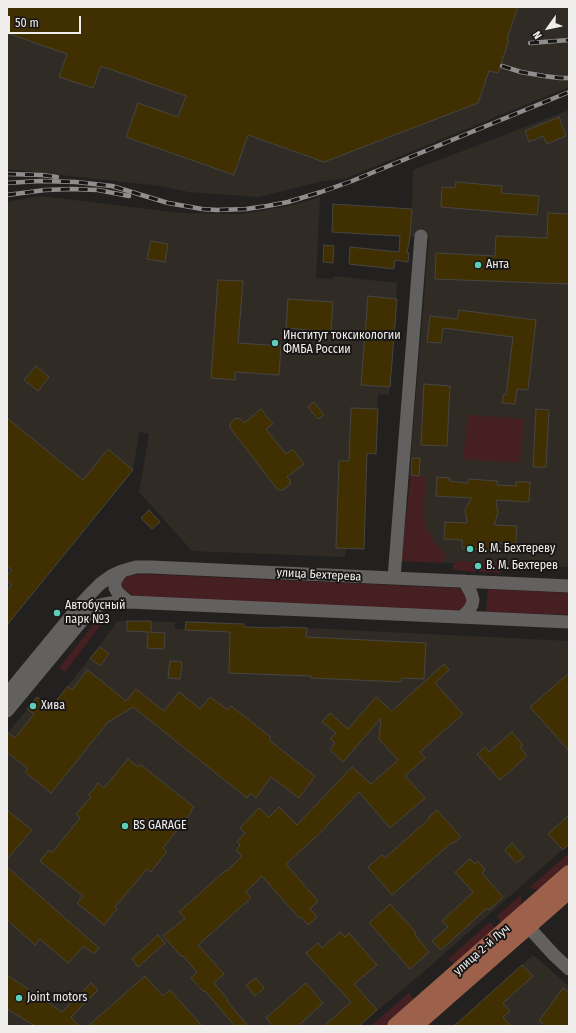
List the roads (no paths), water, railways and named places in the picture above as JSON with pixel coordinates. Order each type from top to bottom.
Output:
[{"type":"main road","name":"улица 2-й Луч","points":[[415,1026],[524,922],[569,874]]},
{"type":"main road","name":"улица 2-й Луч","points":[[395,1026],[524,922],[569,891]]},
{"type":"street","points":[[394,578],[421,236]]},
{"type":"street","name":"улица Бехтерева","points":[[85,608],[100,584],[111,576],[136,567],[569,586]]},
{"type":"street","points":[[122,571],[115,581],[115,588],[118,593],[129,602]]},
{"type":"street","points":[[462,617],[469,610],[473,600],[464,581]]},
{"type":"street","points":[[7,694],[85,608],[111,603],[129,602],[569,622]]},
{"type":"street","points":[[7,711],[85,608]]},
{"type":"street","points":[[524,922],[569,969]]},
{"type":"railway","points":[[530,43],[569,40]]},
{"type":"railway","points":[[502,66],[521,72],[569,78]]},
{"type":"railway","points":[[7,183],[40,181],[76,182],[112,186],[168,203],[202,209],[246,209],[267,206],[288,202],[352,181],[569,92]]},
{"type":"railway","points":[[7,174],[57,177]]},
{"type":"railway","points":[[7,195],[45,190],[72,189],[98,190],[129,196]]},
{"type":"place","name":"Анта","points":[[478,265]]},
{"type":"place","name":"Институт токсикологии ФМБА России","points":[[275,343]]},
{"type":"place","name":"В. М. Бехтереву","points":[[470,549]]},
{"type":"place","name":"В. М. Бехтерев","points":[[478,566]]},
{"type":"place","name":"Автобусный парк №3","points":[[57,613]]},
{"type":"place","name":"Хива","points":[[33,706]]},
{"type":"place","name":"BS GARAGE","points":[[125,826]]},
{"type":"place","name":"Joint motors","points":[[19,998]]}]
